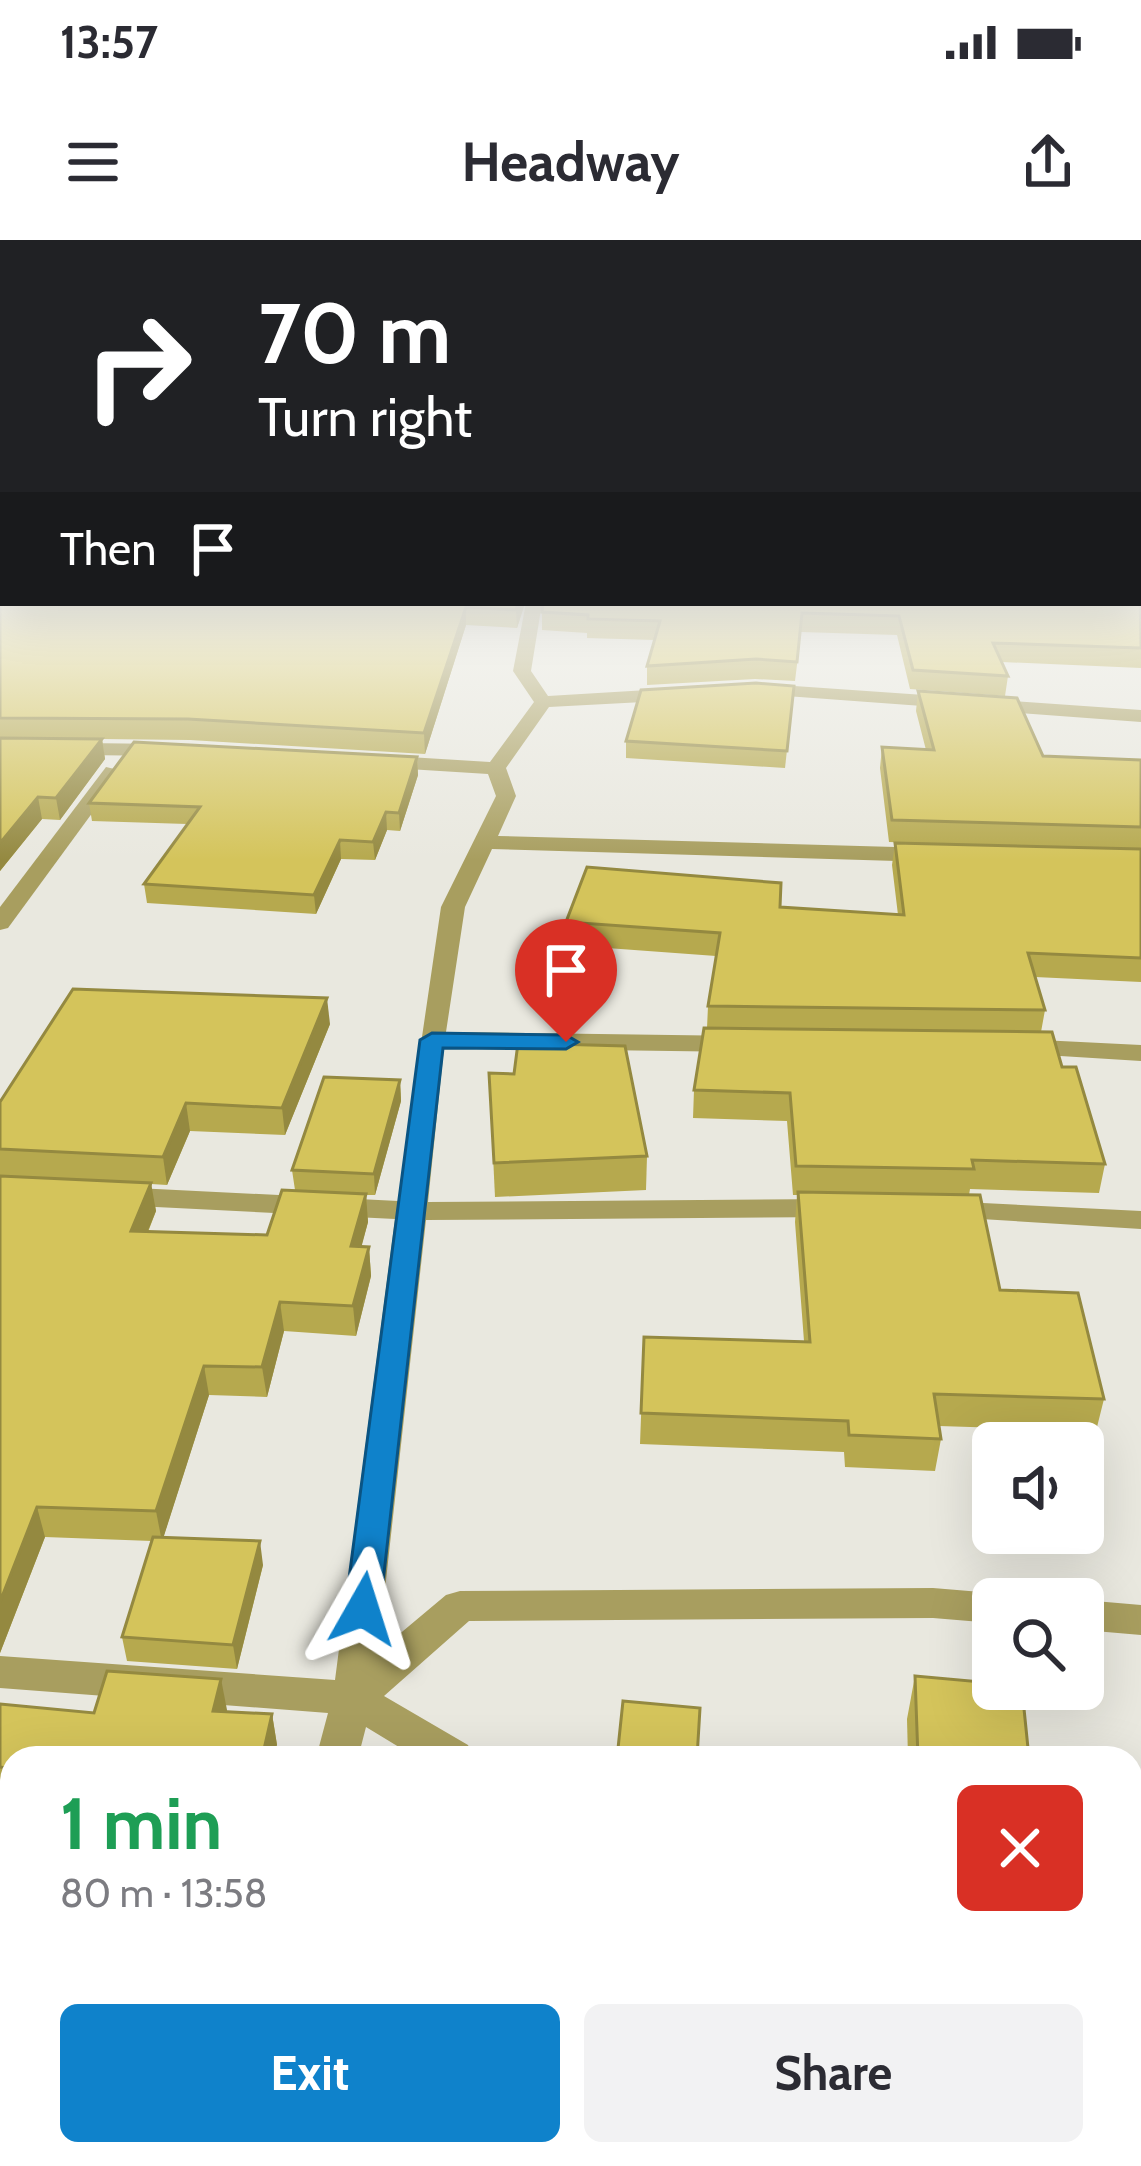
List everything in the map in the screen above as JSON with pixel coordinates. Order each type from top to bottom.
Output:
[{"type":"street","points":[[529,681],[543,702]]},
{"type":"street","points":[[732,691],[1141,716]]},
{"type":"street","points":[[543,702],[708,692]]},
{"type":"street","points":[[496,768],[543,702]]},
{"type":"street","points":[[0,748],[190,750]]},
{"type":"street","points":[[0,923],[127,751]]},
{"type":"street","points":[[355,760],[496,768]]},
{"type":"street","points":[[340,1746],[353,1699],[432,1040],[454,907],[506,796],[496,768]]},
{"type":"street","points":[[482,842],[953,855]]},
{"type":"street","points":[[432,1040],[780,1044]]},
{"type":"street","points":[[989,1047],[1141,1053]]},
{"type":"street","points":[[92,1195],[413,1211],[862,1208]]},
{"type":"street","points":[[910,1208],[1141,1220]]},
{"type":"street","points":[[353,1699],[460,1606],[972,1606]]},
{"type":"street","points":[[1104,1617],[1141,1620]]},
{"type":"street","points":[[0,1672],[353,1699],[433,1746]]},
{"type":"building","points":[[0,681],[441,681],[424,733],[188,719],[0,718]]},
{"type":"building","points":[[756,683],[794,686],[787,751],[626,741],[641,690]]},
{"type":"building","points":[[918,691],[1017,698],[1043,756],[1141,760],[1141,827],[892,820],[882,747],[934,750]]},
{"type":"building","points":[[0,738],[102,739],[56,798],[38,797],[0,843]]},
{"type":"building","points":[[134,742],[417,757],[399,813],[386,812],[373,842],[340,840],[314,895],[144,884],[200,807],[89,803]]},
{"type":"building","points":[[895,843],[1141,849],[1141,958],[1028,953],[1045,1010],[708,1006],[720,933],[566,922],[587,867],[781,883],[780,907],[904,915]]},
{"type":"building","points":[[73,989],[327,998],[282,1108],[186,1103],[163,1157],[0,1149],[0,1102]]},
{"type":"building","points":[[704,1028],[1052,1032],[1062,1067],[1076,1067],[1105,1164],[972,1160],[974,1169],[796,1166],[790,1093],[694,1090]]},
{"type":"building","points":[[518,1043],[625,1046],[647,1156],[494,1163],[489,1073],[514,1074]]},
{"type":"building","points":[[324,1077],[400,1080],[374,1174],[292,1170]]},
{"type":"building","points":[[0,1176],[151,1183],[131,1231],[267,1235],[282,1190],[366,1194],[351,1246],[369,1247],[353,1306],[280,1302],[262,1367],[204,1366],[156,1511],[37,1507],[0,1602]]},
{"type":"building","points":[[798,1192],[980,1195],[1000,1290],[1078,1293],[1104,1399],[934,1394],[941,1439],[849,1435],[848,1421],[641,1413],[644,1337],[810,1342]]},
{"type":"building","points":[[153,1537],[260,1541],[233,1645],[122,1637]]},
{"type":"building","points":[[107,1671],[221,1679],[213,1711],[272,1714],[265,1746],[0,1746],[0,1704],[94,1713]]},
{"type":"building","points":[[915,1676],[972,1681],[972,1710],[1024,1710],[1028,1746],[918,1746]]},
{"type":"building","points":[[623,1701],[700,1708],[698,1746],[618,1746]]},
{"type":"route","points":[[363,1609],[432,1040],[566,1042]]}]
